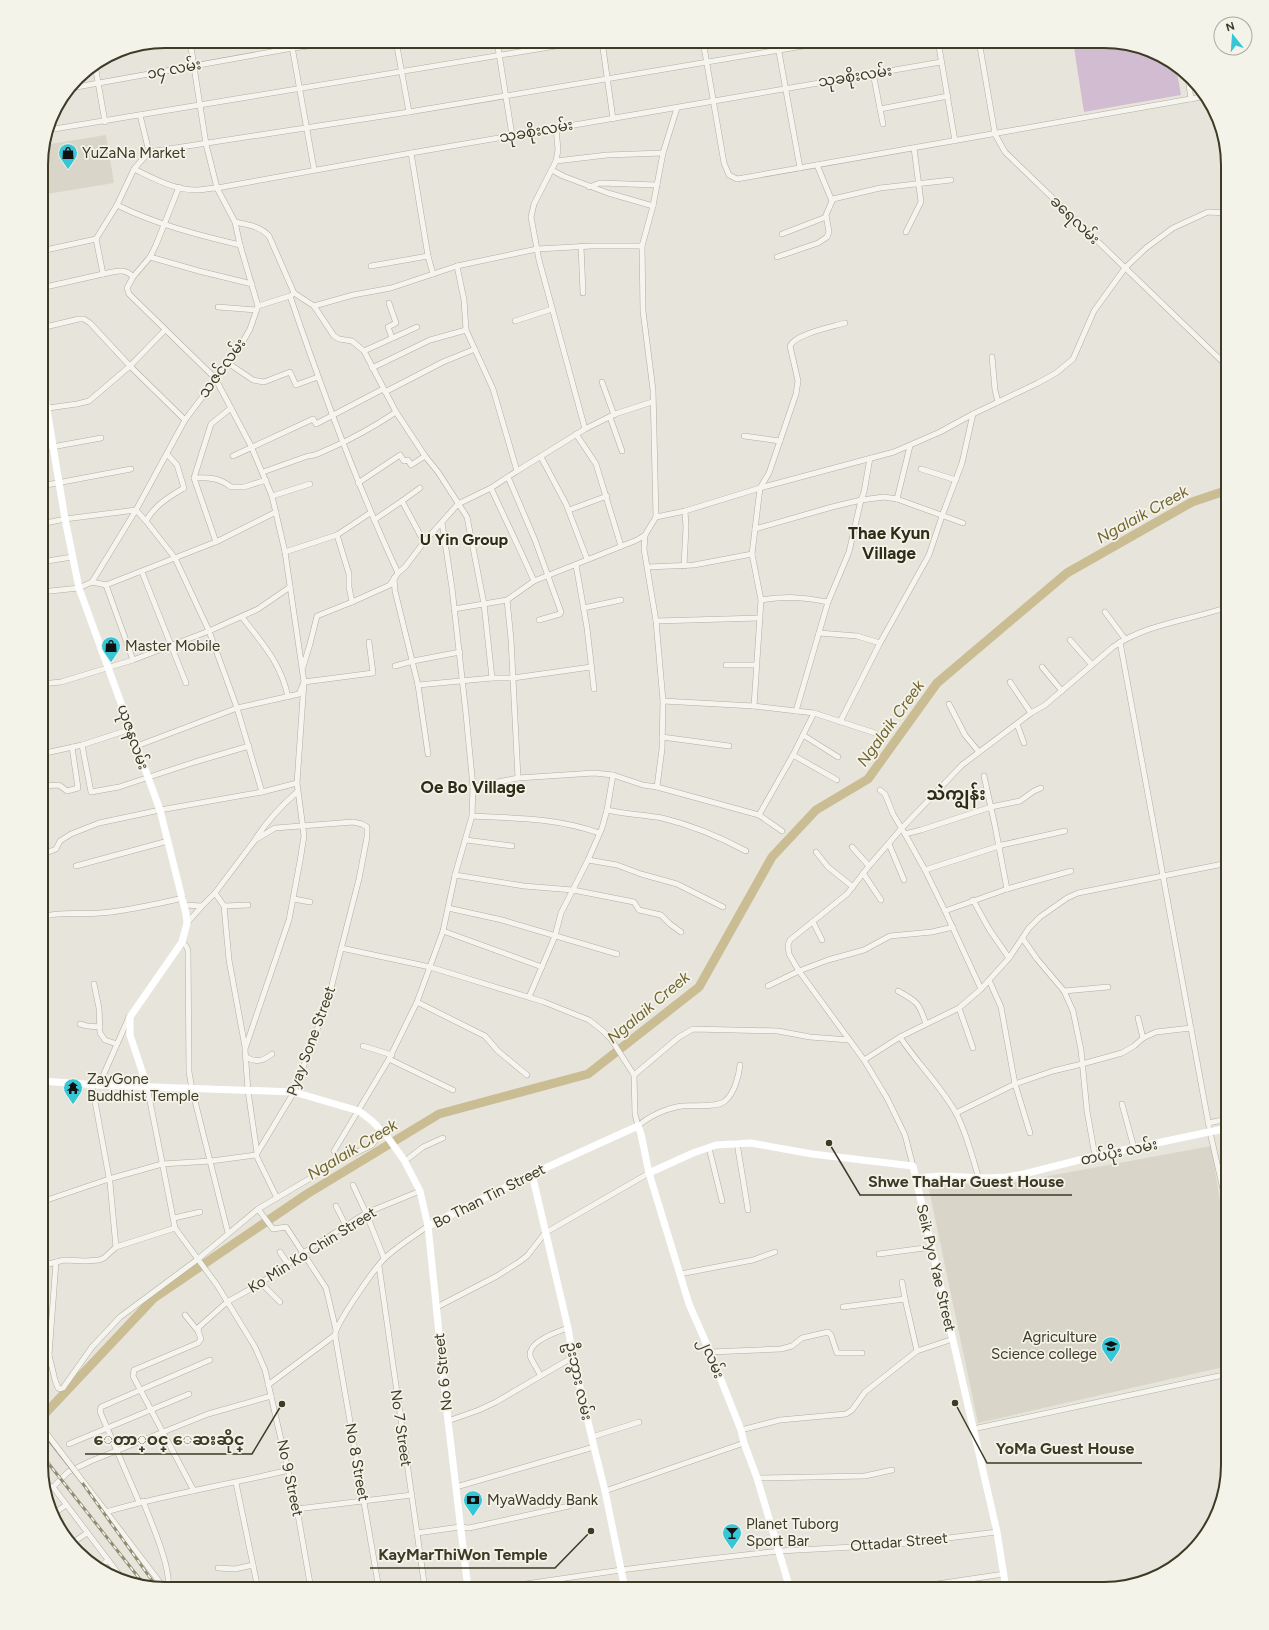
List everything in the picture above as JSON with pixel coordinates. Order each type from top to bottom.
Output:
[{"type":"street","points":[[191,48],[206,144],[217,188],[235,222],[257,308]]},
{"type":"street","points":[[293,48],[314,169]]},
{"type":"street","name":"၁၄ လမ်း","points":[[78,87],[293,48]]},
{"type":"street","points":[[397,48],[409,112]]},
{"type":"street","points":[[498,48],[512,135]]},
{"type":"street","points":[[54,129],[105,122],[542,48]]},
{"type":"street","points":[[603,48],[613,119]]},
{"type":"street","points":[[704,48],[724,164],[726,170],[732,178],[737,179],[1199,97]]},
{"type":"street","points":[[778,48],[800,168]]},
{"type":"street","points":[[103,274],[96,239],[117,205],[134,169],[148,152],[409,112],[795,48]]},
{"type":"street","points":[[939,48],[955,141]]},
{"type":"street","name":"ခရေလမ်း","points":[[980,48],[995,134],[1004,152],[1221,360]]},
{"type":"street","name":"သုခစိုးလမ်း","points":[[134,169],[162,183],[179,187],[195,190],[217,188],[314,169],[941,62]]},
{"type":"street","points":[[96,71],[105,122]]},
{"type":"street","points":[[873,73],[883,124]]},
{"type":"street","points":[[1189,85],[1191,99]]},
{"type":"street","points":[[880,109],[948,96]]},
{"type":"street","points":[[454,609],[507,600],[534,581],[637,540],[645,535],[656,517],[652,402],[653,390],[643,310],[642,246],[653,206],[663,153],[677,108]]},
{"type":"street","points":[[140,115],[148,152]]},
{"type":"street","points":[[556,128],[558,150],[556,161],[534,204],[531,217],[537,249],[552,309],[585,429]]},
{"type":"street","points":[[906,232],[921,202],[914,148]]},
{"type":"street","points":[[411,153],[428,256],[433,274]]},
{"type":"street","points":[[556,161],[607,155],[663,153]]},
{"type":"street","points":[[817,164],[832,201]]},
{"type":"street","points":[[552,170],[589,186],[653,206]]},
{"type":"street","points":[[777,257],[818,243],[826,238],[829,232],[826,217],[832,201],[835,198],[880,188],[952,180]]},
{"type":"street","points":[[589,186],[600,183],[657,185]]},
{"type":"street","points":[[179,187],[165,224],[150,257],[133,277],[127,288],[129,294],[215,378],[263,472],[272,496],[285,552],[304,682],[297,783],[297,792],[303,827],[303,842],[294,899],[280,949],[245,1049]]},
{"type":"street","points":[[117,205],[136,214],[165,224],[240,245]]},
{"type":"street","points":[[656,517],[685,511],[760,488],[910,446],[1056,373],[1073,359],[1094,311],[1125,268],[1146,248],[1174,228],[1208,212],[1221,213]]},
{"type":"street","points":[[782,234],[826,217]]},
{"type":"street","points":[[235,222],[259,228],[269,236],[292,294],[318,378],[358,483],[396,576],[395,591],[418,685],[428,754]]},
{"type":"street","points":[[48,249],[96,239]]},
{"type":"street","points":[[581,246],[582,293]]},
{"type":"street","points":[[314,306],[353,295],[391,288],[458,266],[537,249],[581,246],[642,246]]},
{"type":"street","points":[[371,266],[428,256]]},
{"type":"street","points":[[150,257],[252,284]]},
{"type":"street","points":[[458,266],[464,300],[466,330],[493,389],[517,471]]},
{"type":"street","points":[[48,286],[119,270],[127,271],[133,277]]},
{"type":"street","points":[[292,294],[314,306],[334,336],[339,339],[352,341],[364,351],[396,412],[467,517],[484,604],[492,678]]},
{"type":"street","points":[[218,307],[257,308],[292,294]]},
{"type":"street","points":[[389,303],[396,323],[388,327],[392,338]]},
{"type":"street","name":"သဇင်လမ်း","points":[[92,582],[136,510],[185,420],[215,378],[228,363],[250,329],[257,308]]},
{"type":"street","points":[[515,321],[552,309]]},
{"type":"street","points":[[48,327],[84,319],[90,323],[130,366],[185,420]]},
{"type":"street","points":[[754,706],[761,600],[752,554],[760,488],[770,473],[796,394],[798,381],[790,344],[800,337],[845,323]]},
{"type":"street","points":[[364,351],[417,327]]},
{"type":"street","points":[[48,408],[78,404],[89,401],[130,366],[165,330]]},
{"type":"street","points":[[372,368],[430,340],[466,330]]},
{"type":"street","points":[[232,456],[313,418],[316,424],[443,362],[476,349]]},
{"type":"street","points":[[992,357],[995,390],[998,402]]},
{"type":"street","points":[[228,363],[253,380],[264,382],[290,372],[296,385],[318,378]]},
{"type":"street","points":[[602,382],[622,451]]},
{"type":"street","points":[[302,668],[317,616],[390,585],[424,542],[458,504],[490,488],[585,429],[612,416],[652,402]]},
{"type":"street","points":[[216,542],[194,478],[211,424],[231,408]]},
{"type":"street","points":[[263,472],[308,456],[313,456],[343,443],[367,431],[396,412]]},
{"type":"street","points":[[840,722],[880,644],[929,555],[962,463],[973,414]]},
{"type":"street","name":"ယုဇနလမ်း","points":[[48,425],[79,588],[109,667],[147,778],[160,810],[184,901],[187,923],[182,942],[130,1017]]},
{"type":"street","points":[[576,434],[596,464],[622,546]]},
{"type":"street","points":[[744,436],[780,441]]},
{"type":"street","points":[[48,447],[102,438]]},
{"type":"street","points":[[897,499],[910,446]]},
{"type":"street","points":[[146,520],[164,500],[184,488],[177,465],[167,454]]},
{"type":"street","points":[[358,483],[400,455],[404,462],[408,460],[411,465],[425,456]]},
{"type":"street","points":[[541,457],[569,510],[587,559]]},
{"type":"street","points":[[796,711],[828,602],[849,552],[864,492],[870,458]]},
{"type":"street","points":[[48,485],[131,469]]},
{"type":"street","points":[[921,469],[956,480]]},
{"type":"street","points":[[194,478],[209,477],[225,482],[231,487],[244,487],[266,480]]},
{"type":"street","points":[[508,477],[535,540],[560,608],[560,614],[539,620]]},
{"type":"street","points":[[272,496],[310,484]]},
{"type":"street","points":[[374,520],[420,488]]},
{"type":"street","points":[[490,488],[505,520],[514,534],[534,581]]},
{"type":"street","points":[[569,510],[607,496]]},
{"type":"street","points":[[755,529],[832,507],[861,500],[884,497],[897,499],[963,523]]},
{"type":"street","points":[[402,501],[424,542]]},
{"type":"street","points":[[48,523],[136,510],[146,520],[176,558],[209,631],[237,708],[262,792]]},
{"type":"street","points":[[684,566],[685,511]]},
{"type":"street","points":[[48,591],[79,588],[92,582],[106,584],[142,572],[216,542],[276,512]]},
{"type":"street","points":[[285,552],[337,535],[370,513]]},
{"type":"street","points":[[334,1152],[391,1057],[418,1002],[443,931],[455,875],[472,816],[472,787],[463,680],[442,523]]},
{"type":"street","points":[[337,535],[349,574],[348,587],[352,602]]},
{"type":"street","points":[[645,535],[644,549],[656,621],[663,701],[662,737],[657,787]]},
{"type":"street","points":[[637,540],[644,549]]},
{"type":"street","points":[[648,567],[684,566],[708,563],[752,554]]},
{"type":"street","points":[[48,561],[72,557]]},
{"type":"street","points":[[576,565],[594,690]]},
{"type":"street","points":[[142,572],[186,683]]},
{"type":"street","points":[[106,584],[133,660]]},
{"type":"street","points":[[48,683],[61,682],[133,660],[209,631],[258,609],[290,587]]},
{"type":"street","points":[[761,600],[785,596],[828,602]]},
{"type":"street","points":[[507,600],[511,639],[518,778]]},
{"type":"street","points":[[583,608],[621,600]]},
{"type":"street","points":[[822,940],[813,922],[838,903],[853,888],[863,873],[901,829],[962,765],[1031,713],[1045,705],[1122,641],[1141,632],[1221,608]]},
{"type":"street","points":[[1104,612],[1122,641],[1162,876],[1208,1123],[1221,1181]]},
{"type":"street","points":[[242,617],[276,662],[285,681],[288,697]]},
{"type":"street","points":[[656,621],[760,618]]},
{"type":"street","points":[[819,633],[856,636],[880,644]]},
{"type":"street","points":[[1070,640],[1092,665]]},
{"type":"street","points":[[304,682],[373,674],[369,642]]},
{"type":"street","points":[[395,666],[460,652]]},
{"type":"street","points":[[726,665],[756,665]]},
{"type":"street","points":[[418,685],[463,680],[513,678],[591,667]]},
{"type":"street","points":[[1042,667],[1062,691]]},
{"type":"street","points":[[137,746],[237,708],[300,694],[304,682]]},
{"type":"street","points":[[1010,682],[1031,713]]},
{"type":"street","points":[[663,701],[754,706],[814,713],[875,733]]},
{"type":"street","points":[[950,704],[965,735],[979,752]]},
{"type":"street","points":[[758,815],[793,755],[814,713]]},
{"type":"street","points":[[1017,724],[1024,743]]},
{"type":"street","points":[[48,752],[72,747],[131,729]]},
{"type":"street","points":[[803,736],[838,757]]},
{"type":"street","points":[[662,737],[729,746]]},
{"type":"street","points":[[82,744],[91,792],[119,787],[249,746]]},
{"type":"street","points":[[48,786],[59,785],[68,791],[78,788],[72,747]]},
{"type":"street","points":[[793,755],[837,780]]},
{"type":"street","points":[[472,787],[518,778],[594,773],[613,775],[643,785],[657,787],[758,815],[782,830]]},
{"type":"street","points":[[529,997],[555,936],[561,913],[588,860],[599,833],[606,810],[613,775]]},
{"type":"street","points":[[984,776],[1000,847],[1007,889]]},
{"type":"street","points":[[48,852],[56,849],[60,841],[71,834],[99,823],[160,810],[262,792],[297,783]]},
{"type":"street","points":[[905,834],[991,807],[1020,801],[1041,788]]},
{"type":"street","points":[[880,790],[884,794],[901,829],[925,870],[981,989]]},
{"type":"street","points":[[187,923],[215,893],[280,806],[297,792]]},
{"type":"street","points":[[606,810],[624,814],[662,818],[722,838],[746,851]]},
{"type":"street","points":[[472,816],[544,820],[580,826],[599,833]]},
{"type":"street","name":"Pyay Sone Street","points":[[256,1154],[294,1092],[328,1000],[359,879],[367,837],[367,827],[353,822],[303,827]]},
{"type":"street","points":[[255,840],[275,828],[303,827]]},
{"type":"street","points":[[925,870],[1000,847],[1002,845],[1065,831]]},
{"type":"street","points":[[466,840],[512,846]]},
{"type":"street","points":[[76,866],[168,841]]},
{"type":"street","points":[[889,844],[904,880]]},
{"type":"street","points":[[852,847],[869,866]]},
{"type":"street","points":[[816,852],[828,867],[853,888]]},
{"type":"street","points":[[588,860],[617,866],[677,884],[723,907]]},
{"type":"street","points":[[864,1060],[900,1037],[959,1008],[981,989],[1009,958],[1029,928],[1040,917],[1067,898],[1078,893],[1221,864]]},
{"type":"street","points":[[945,910],[1007,889],[1071,871]]},
{"type":"street","points":[[863,873],[881,900]]},
{"type":"street","points":[[455,875],[524,886],[573,890],[634,902],[639,910],[661,915],[681,932]]},
{"type":"street","points":[[215,893],[224,906],[229,960],[245,1049],[248,1091],[256,1154],[277,1198]]},
{"type":"street","points":[[294,899],[310,902]]},
{"type":"street","points":[[973,900],[989,929],[1009,958]]},
{"type":"street","points":[[48,916],[102,913],[184,901],[202,906]]},
{"type":"street","points":[[224,906],[248,905]]},
{"type":"street","points":[[448,908],[502,920],[617,954]]},
{"type":"street","name":"Seik Pyo Yae Street","points":[[813,922],[790,940],[788,945],[789,954],[799,971],[864,1060],[887,1098],[904,1135],[913,1166],[932,1247],[997,1532],[1005,1582]]},
{"type":"street","points":[[768,986],[799,971],[828,960],[864,950],[890,936],[932,932],[953,927]]},
{"type":"street","points":[[443,931],[542,967]]},
{"type":"street","points":[[1023,939],[1037,959],[1064,991],[1073,1011],[1081,1050],[1087,1111],[1095,1156]]},
{"type":"street","points":[[182,942],[188,950],[190,1072],[192,1089],[228,1233]]},
{"type":"street","points":[[341,948],[430,967],[529,997],[589,1020],[604,1031],[611,1039],[633,1073],[635,1114],[638,1126]]},
{"type":"street","points":[[989,980],[1001,1007],[1015,1084],[1030,1133]]},
{"type":"street","points":[[94,984],[99,1008],[100,1033],[102,1038],[117,1044]]},
{"type":"street","points":[[1064,991],[1108,987]]},
{"type":"street","points":[[898,991],[915,1000],[919,1005],[926,1024]]},
{"type":"street","points":[[418,1002],[485,1036],[498,1051],[526,1075]]},
{"type":"street","points":[[959,1008],[973,1048]]},
{"type":"street","points":[[116,1247],[109,1179],[95,1085],[130,1017]]},
{"type":"street","points":[[48,1264],[64,1260],[99,1260],[116,1247],[175,1228],[147,1086],[130,1034],[130,1017]]},
{"type":"street","points":[[1138,1018],[1143,1038]]},
{"type":"street","points":[[80,1024],[87,1026],[100,1026]]},
{"type":"street","points":[[956,1113],[1015,1084],[1052,1071],[1122,1053],[1134,1046],[1143,1038],[1156,1032],[1191,1028]]},
{"type":"street","points":[[633,1073],[679,1037],[693,1029],[778,1032],[810,1037],[849,1040]]},
{"type":"street","points":[[900,1037],[915,1059],[933,1079],[956,1113],[978,1176]]},
{"type":"street","points":[[363,1046],[391,1057],[452,1090]]},
{"type":"street","points":[[246,1057],[256,1061],[265,1060],[272,1054]]},
{"type":"street","name":"Bo Than Tin Street","points":[[268,1385],[335,1332],[365,1283],[384,1258],[400,1244],[428,1226],[532,1174],[638,1126],[655,1115],[681,1106],[708,1105],[725,1102],[730,1096],[739,1075],[740,1065]]},
{"type":"street","points":[[48,1082],[294,1092],[359,1111]]},
{"type":"street","points":[[1122,1104],[1134,1148]]},
{"type":"street","name":"No 6 Street","points":[[359,1111],[380,1128],[386,1135],[404,1160],[420,1191],[428,1226],[448,1421],[467,1582]]},
{"type":"street","points":[[1208,1123],[1221,1120]]},
{"type":"street","name":"၂လမ်း","points":[[638,1126],[649,1173],[689,1304],[741,1430],[788,1582]]},
{"type":"street","points":[[56,1262],[49,1355],[56,1385],[60,1389],[63,1388],[92,1348],[120,1317],[199,1261],[228,1233],[259,1209],[343,1159],[372,1145],[380,1128]]},
{"type":"street","name":"တပ်ပိုး လမ်း","points":[[915,1178],[941,1176],[978,1176],[999,1178],[1024,1174],[1095,1156],[1221,1130]]},
{"type":"street","points":[[404,1160],[422,1147],[443,1138]]},
{"type":"street","points":[[737,1143],[748,1210]]},
{"type":"street","points":[[437,1307],[497,1276],[519,1262],[526,1256],[545,1233],[649,1173],[693,1153],[709,1148],[737,1143],[751,1143],[812,1154],[913,1166]]},
{"type":"street","points":[[709,1148],[722,1201]]},
{"type":"street","points":[[48,1200],[109,1179],[162,1164],[211,1161],[256,1154]]},
{"type":"street","name":"ဦးဘွား လမ်း","points":[[532,1174],[605,1492],[624,1582]]},
{"type":"street","points":[[352,1185],[366,1213],[384,1258]]},
{"type":"street","name":"Ko Min Ko Chin Street","points":[[141,1390],[133,1376],[134,1370],[198,1343],[200,1339],[198,1331],[199,1327],[227,1302],[261,1283],[303,1253],[366,1213],[420,1191]]},
{"type":"street","points":[[336,1206],[346,1226]]},
{"type":"street","name":"No 8 Street","points":[[259,1209],[273,1230],[286,1227],[326,1288],[335,1332],[378,1582]]},
{"type":"street","points":[[174,1218],[200,1212]]},
{"type":"street","name":"No 9 Street","points":[[175,1228],[217,1285],[261,1358],[289,1470],[310,1582]]},
{"type":"street","points":[[879,1254],[932,1247]]},
{"type":"street","points":[[280,1252],[288,1264]]},
{"type":"street","points":[[680,1274],[745,1262],[775,1252]]},
{"type":"street","name":"No 7 Street","points":[[379,1266],[424,1582]]},
{"type":"street","points":[[902,1282],[918,1351]]},
{"type":"street","points":[[261,1283],[280,1302]]},
{"type":"street","points":[[843,1307],[905,1299]]},
{"type":"street","points":[[185,1315],[198,1331]]},
{"type":"street","points":[[540,1375],[530,1355],[531,1350],[537,1343],[546,1337],[568,1328]]},
{"type":"street","points":[[710,1352],[781,1349],[792,1346],[802,1338],[828,1332],[832,1334],[837,1353],[862,1353]]},
{"type":"street","points":[[741,1430],[780,1420],[846,1414],[852,1410],[865,1392],[918,1351],[953,1339]]},
{"type":"street","points":[[448,1421],[496,1402],[573,1357]]},
{"type":"street","points":[[168,1582],[165,1562],[141,1502],[100,1411],[101,1408],[210,1360]]},
{"type":"street","points":[[973,1429],[1221,1376]]},
{"type":"street","points":[[141,1390],[194,1491]]},
{"type":"street","points":[[69,1444],[189,1394]]},
{"type":"street","points":[[53,1487],[64,1475],[76,1467],[208,1414],[271,1396]]},
{"type":"street","points":[[592,1437],[639,1422]]},
{"type":"street","points":[[48,1435],[161,1582]]},
{"type":"street","points":[[605,1492],[744,1443]]},
{"type":"street","points":[[456,1487],[594,1447]]},
{"type":"street","points":[[106,1512],[141,1502],[236,1483],[289,1470]]},
{"type":"street","points":[[757,1478],[865,1476],[892,1470]]},
{"type":"street","points":[[236,1483],[257,1582]]},
{"type":"street","points":[[50,1486],[53,1487],[116,1571]]},
{"type":"street","points":[[297,1509],[412,1495]]},
{"type":"street","points":[[58,1511],[66,1505]]},
{"type":"street","points":[[417,1533],[460,1527],[469,1528],[569,1506]]},
{"type":"street","name":"Ottadar Street","points":[[539,1582],[621,1570],[779,1551],[891,1545],[997,1532]]},
{"type":"street","points":[[76,1540],[87,1533]]},
{"type":"street","points":[[103,1564],[107,1561]]},
{"type":"street","points":[[218,1568],[235,1569],[253,1565]]},
{"type":"street","points":[[950,1582],[1004,1574]]},
{"type":"shaded area","points":[[1074,48],[1111,48],[1127,50],[1156,60],[1177,74],[1181,95],[1084,112]]},
{"type":"shaded area","points":[[106,135],[114,183],[48,194],[48,158],[50,144]]},
{"type":"shaded area","name":"Agriculture Science college","points":[[1211,1146],[1221,1207],[1221,1368],[978,1423],[928,1185],[1016,1182]]},
{"type":"waterway","name":"Ngalaik Creek","points":[[48,1411],[154,1298],[307,1194],[439,1114],[588,1074],[699,987],[772,857],[816,810],[868,779],[937,683],[1067,573],[1192,502],[1221,492]]},
{"type":"railway","points":[[48,1439],[81,1481],[153,1581]]},
{"type":"railway","points":[[48,1463],[140,1579]]},
{"type":"place","name":"YuZaNa Market","points":[[68,170]]},
{"type":"place","name":"Master Mobile","points":[[111,663]]},
{"type":"place","name":"ZayGone Buddhist Temple","points":[[73,1105]]},
{"type":"place","name":"Shwe ThaHar Guest House","points":[[829,1143]]},
{"type":"place","name":"Agriculture Science college","points":[[1111,1363]]},
{"type":"place","name":"YoMa Guest House","points":[[955,1403]]},
{"type":"place","name":"ေတာ္ဝင္ ေဆးဆိုင္","points":[[282,1404]]},
{"type":"place","name":"MyaWaddy Bank","points":[[473,1517]]},
{"type":"place","name":"KayMarThiWon Temple","points":[[591,1531]]},
{"type":"place","name":"Planet Tuborg Sport Bar","points":[[732,1550]]},
{"type":"district","name":"U Yin Group","points":[[464,539]]},
{"type":"district","name":"Thae Kyun Village","points":[[889,543]]},
{"type":"district","name":"Oe Bo Village","points":[[473,787]]},
{"type":"district","name":"သဲကျွန်း","points":[[956,794]]}]
